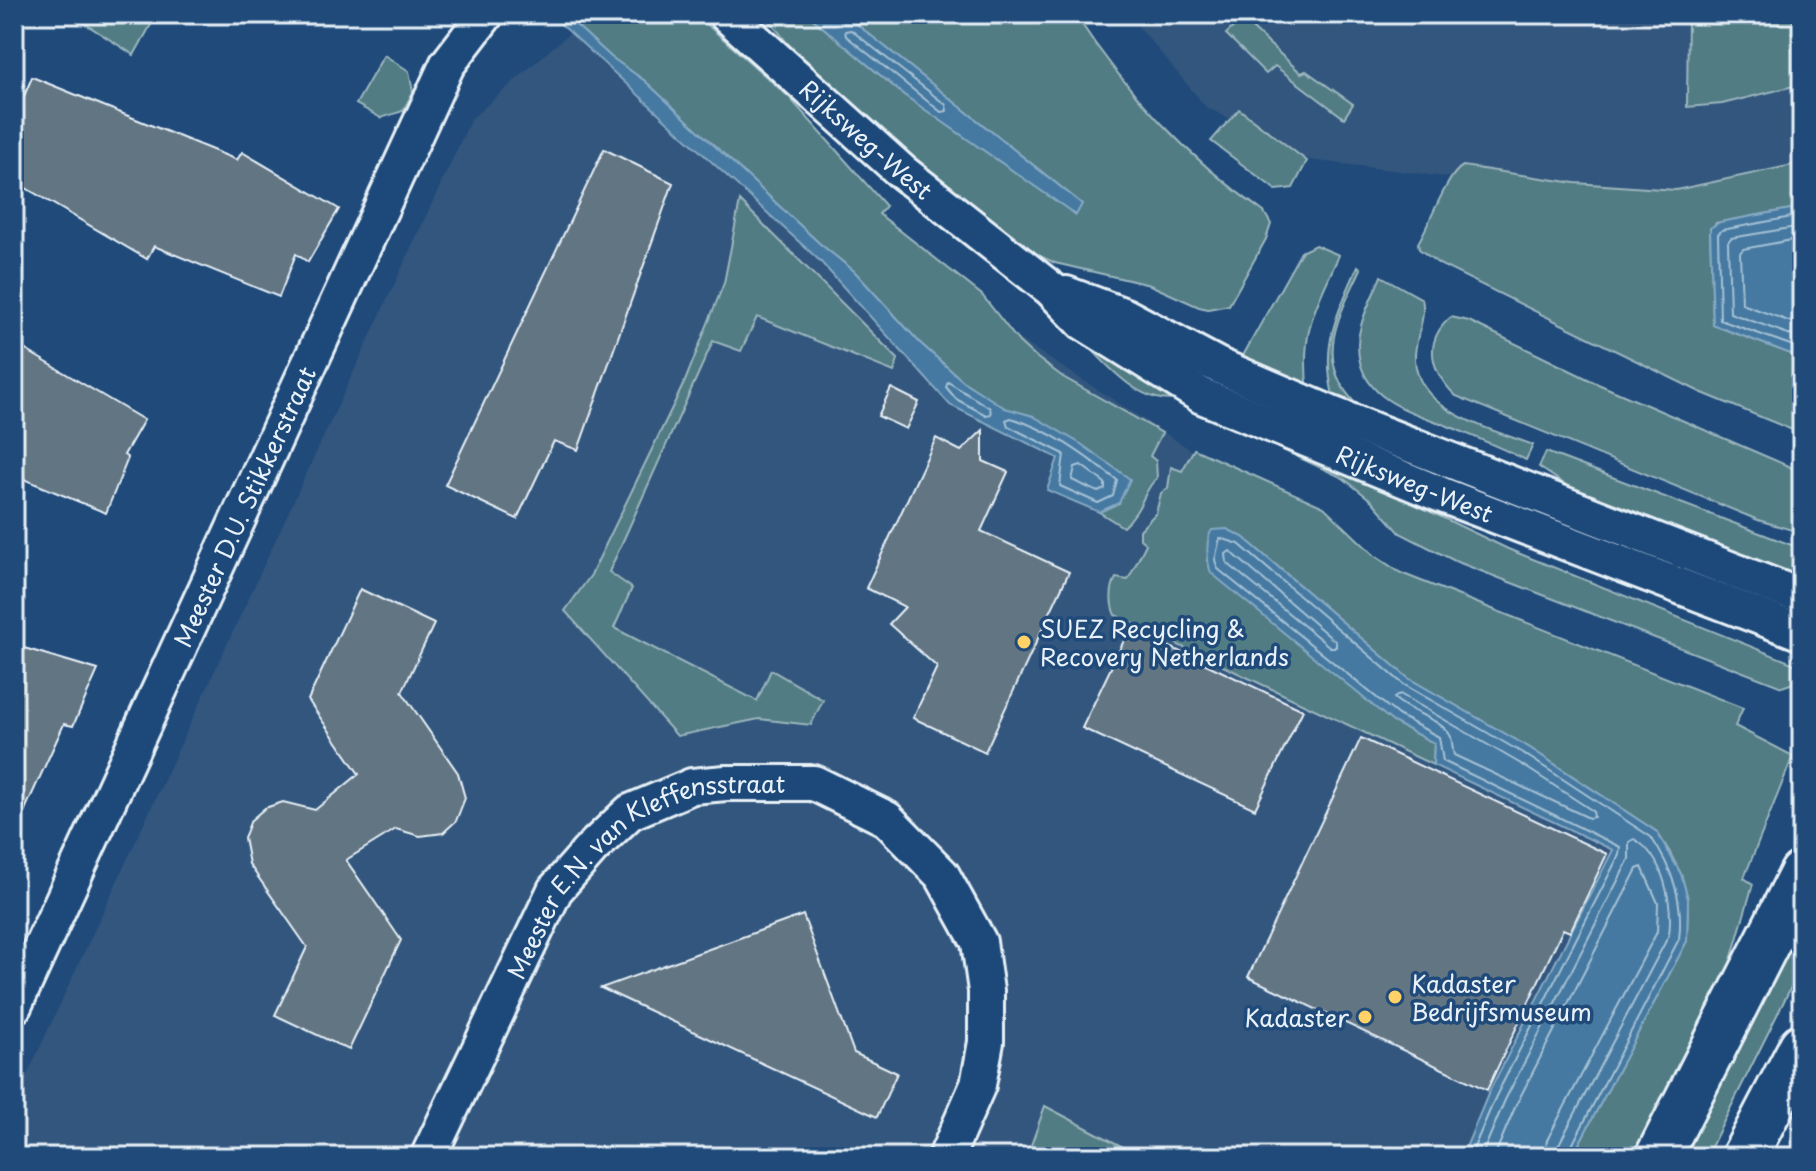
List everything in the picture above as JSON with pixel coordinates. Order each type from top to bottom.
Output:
[{"type":"main road","points":[[1658,1157],[1802,874]]},
{"type":"main road","points":[[1744,1157],[1802,1046]]},
{"type":"street","name":"Meester D.U. Stikkerstraat","points":[[14,1006],[428,103],[457,49],[486,14]]},
{"type":"street","name":"Rijksweg-West","points":[[726,14],[901,171],[1051,289],[1083,322],[1202,396],[1442,495],[1802,633]]},
{"type":"street","name":"Rijksweg-West","points":[[1051,289],[1125,316],[1219,366],[1329,413],[1802,597]]},
{"type":"street","name":"Meester E.N. van Kleffensstraat","points":[[428,1157],[542,913],[555,890],[592,848],[630,812],[692,786],[814,783],[887,819],[942,875],[979,942],[986,991],[986,1042],[978,1085],[946,1157]]},
{"type":"shaded area","points":[[591,14],[793,193],[1648,745],[1736,932],[1606,1157],[14,1157],[14,1103],[471,119]]},
{"type":"shaded area","points":[[1128,14],[1802,14],[1802,179],[1694,200],[1559,191],[1310,160],[1206,107]]},
{"type":"green space","points":[[70,14],[157,14],[134,55]]},
{"type":"green space","points":[[564,14],[695,14],[789,97],[886,206],[879,214],[982,295],[1032,354],[1063,377],[1162,433],[1150,456],[1156,461],[1157,478],[1130,520],[1123,527],[1099,512],[1119,503],[1033,416],[1005,409],[964,382],[920,343],[854,271],[819,243],[645,81],[611,57]]},
{"type":"green space","points":[[765,14],[807,14],[904,95],[1082,204],[844,14],[1075,14],[1115,70],[1160,122],[1210,170],[1264,212],[1271,224],[1266,239],[1229,305],[1208,309],[1150,285],[1055,263],[1017,245],[868,122],[795,53]]},
{"type":"green space","points":[[1688,14],[1787,14],[1802,34],[1802,84],[1722,104],[1687,107]]},
{"type":"green space","points":[[1242,19],[1301,73],[1306,71],[1353,104],[1344,118],[1275,66],[1266,74],[1226,34]]},
{"type":"green space","points":[[384,55],[409,71],[413,92],[403,111],[381,118],[356,104]]},
{"type":"green space","points":[[1239,109],[1307,161],[1293,188],[1276,190],[1211,141]]},
{"type":"green space","points":[[1802,163],[1802,207],[1716,223],[1710,231],[1713,325],[1802,358],[1802,434],[1700,392],[1439,264],[1419,249],[1418,243],[1444,189],[1463,166],[1575,183],[1676,190]]},
{"type":"green space","points":[[740,201],[898,359],[894,372],[757,317],[741,351],[713,341],[609,572],[632,588],[614,628],[757,701],[771,670],[823,700],[811,725],[759,719],[677,736],[565,611],[591,575],[685,381],[724,283]]},
{"type":"green space","points":[[1315,245],[1339,255],[1308,336],[1308,392],[1240,361],[1301,252]]},
{"type":"green space","points":[[1358,266],[1361,269],[1338,322],[1333,356],[1344,389],[1358,406],[1335,403],[1330,383],[1329,348],[1337,317]]},
{"type":"green space","points":[[1381,276],[1422,299],[1423,314],[1415,359],[1419,378],[1429,393],[1460,416],[1533,445],[1526,460],[1405,409],[1377,392],[1367,380],[1361,365],[1359,337]]},
{"type":"green space","points":[[1451,317],[1469,321],[1598,384],[1802,472],[1802,533],[1758,520],[1456,396],[1441,377],[1433,357],[1436,337]]},
{"type":"green space","points":[[1083,340],[1178,399],[1164,400],[1151,396],[1125,382]]},
{"type":"green space","points":[[1218,420],[1385,490],[1508,549],[1802,667],[1802,680],[1782,687],[1455,561],[1400,533],[1372,501],[1343,478]]},
{"type":"green space","points":[[1194,449],[1324,507],[1375,556],[1401,573],[1743,708],[1735,726],[1793,756],[1744,878],[1753,884],[1727,974],[1635,1157],[1572,1157],[1687,941],[1688,899],[1681,874],[1669,851],[1657,832],[1530,748],[1408,678],[1243,537],[1227,530],[1212,530],[1207,561],[1393,722],[1434,743],[1433,765],[1115,615],[1111,596],[1114,582],[1116,578],[1128,580],[1146,544],[1140,539],[1140,530],[1156,513],[1161,493],[1168,488],[1171,467],[1182,471]]},
{"type":"green space","points":[[1546,452],[1802,549],[1802,583],[1591,502],[1539,467]]},
{"type":"green space","points":[[1802,924],[1802,965],[1706,1157],[1683,1157]]},
{"type":"green space","points":[[1045,1106],[1142,1157],[1041,1157],[1029,1151]]},
{"type":"water","points":[[550,14],[564,14],[611,57],[645,81],[819,243],[854,271],[920,343],[964,382],[1005,408],[1033,416],[1081,444],[1130,479],[1119,503],[1099,512],[1047,490],[1058,458],[950,405],[820,261]]},
{"type":"water","points":[[807,14],[844,14],[1082,204],[1076,215],[904,95]]},
{"type":"water","points":[[1802,207],[1802,358],[1713,325],[1710,228],[1720,222]]},
{"type":"water","points":[[1227,529],[1243,537],[1408,678],[1530,748],[1657,832],[1681,874],[1688,899],[1687,941],[1572,1157],[1462,1157],[1489,1092],[1613,850],[1433,765],[1434,743],[1393,722],[1211,573],[1208,539],[1212,530]]},
{"type":"building","points":[[32,77],[237,160],[242,152],[339,209],[308,262],[296,254],[279,297],[154,246],[147,259],[14,181],[14,120]]},
{"type":"building","points":[[604,149],[673,183],[578,450],[554,441],[517,519],[445,485]]},
{"type":"building","points":[[14,343],[144,420],[124,455],[128,458],[106,513],[14,475]]},
{"type":"building","points":[[891,388],[919,402],[906,429],[878,416]]},
{"type":"building","points":[[983,430],[983,461],[1008,472],[981,531],[1069,572],[985,752],[913,718],[937,667],[889,624],[905,607],[866,588],[936,438],[961,451]]},
{"type":"building","points":[[360,589],[434,624],[402,692],[458,773],[465,798],[456,821],[443,833],[420,836],[396,829],[346,860],[401,940],[349,1050],[275,1015],[307,947],[249,864],[244,838],[251,820],[265,808],[283,802],[315,810],[359,774],[308,700]]},
{"type":"building","points":[[1130,628],[1303,710],[1255,809],[1082,728]]},
{"type":"building","points":[[14,645],[98,670],[73,726],[64,724],[14,834]]},
{"type":"building","points":[[1361,738],[1607,854],[1570,932],[1563,929],[1487,1090],[1248,977]]},
{"type":"building","points":[[803,915],[854,1053],[897,1073],[877,1117],[601,988]]},
{"type":"place","name":"SUEZ Recycling & Recovery Netherlands","points":[[1024,642]]},
{"type":"place","name":"Kadaster Bedrijfsmuseum","points":[[1395,997]]},
{"type":"place","name":"Kadaster","points":[[1365,1017]]}]
